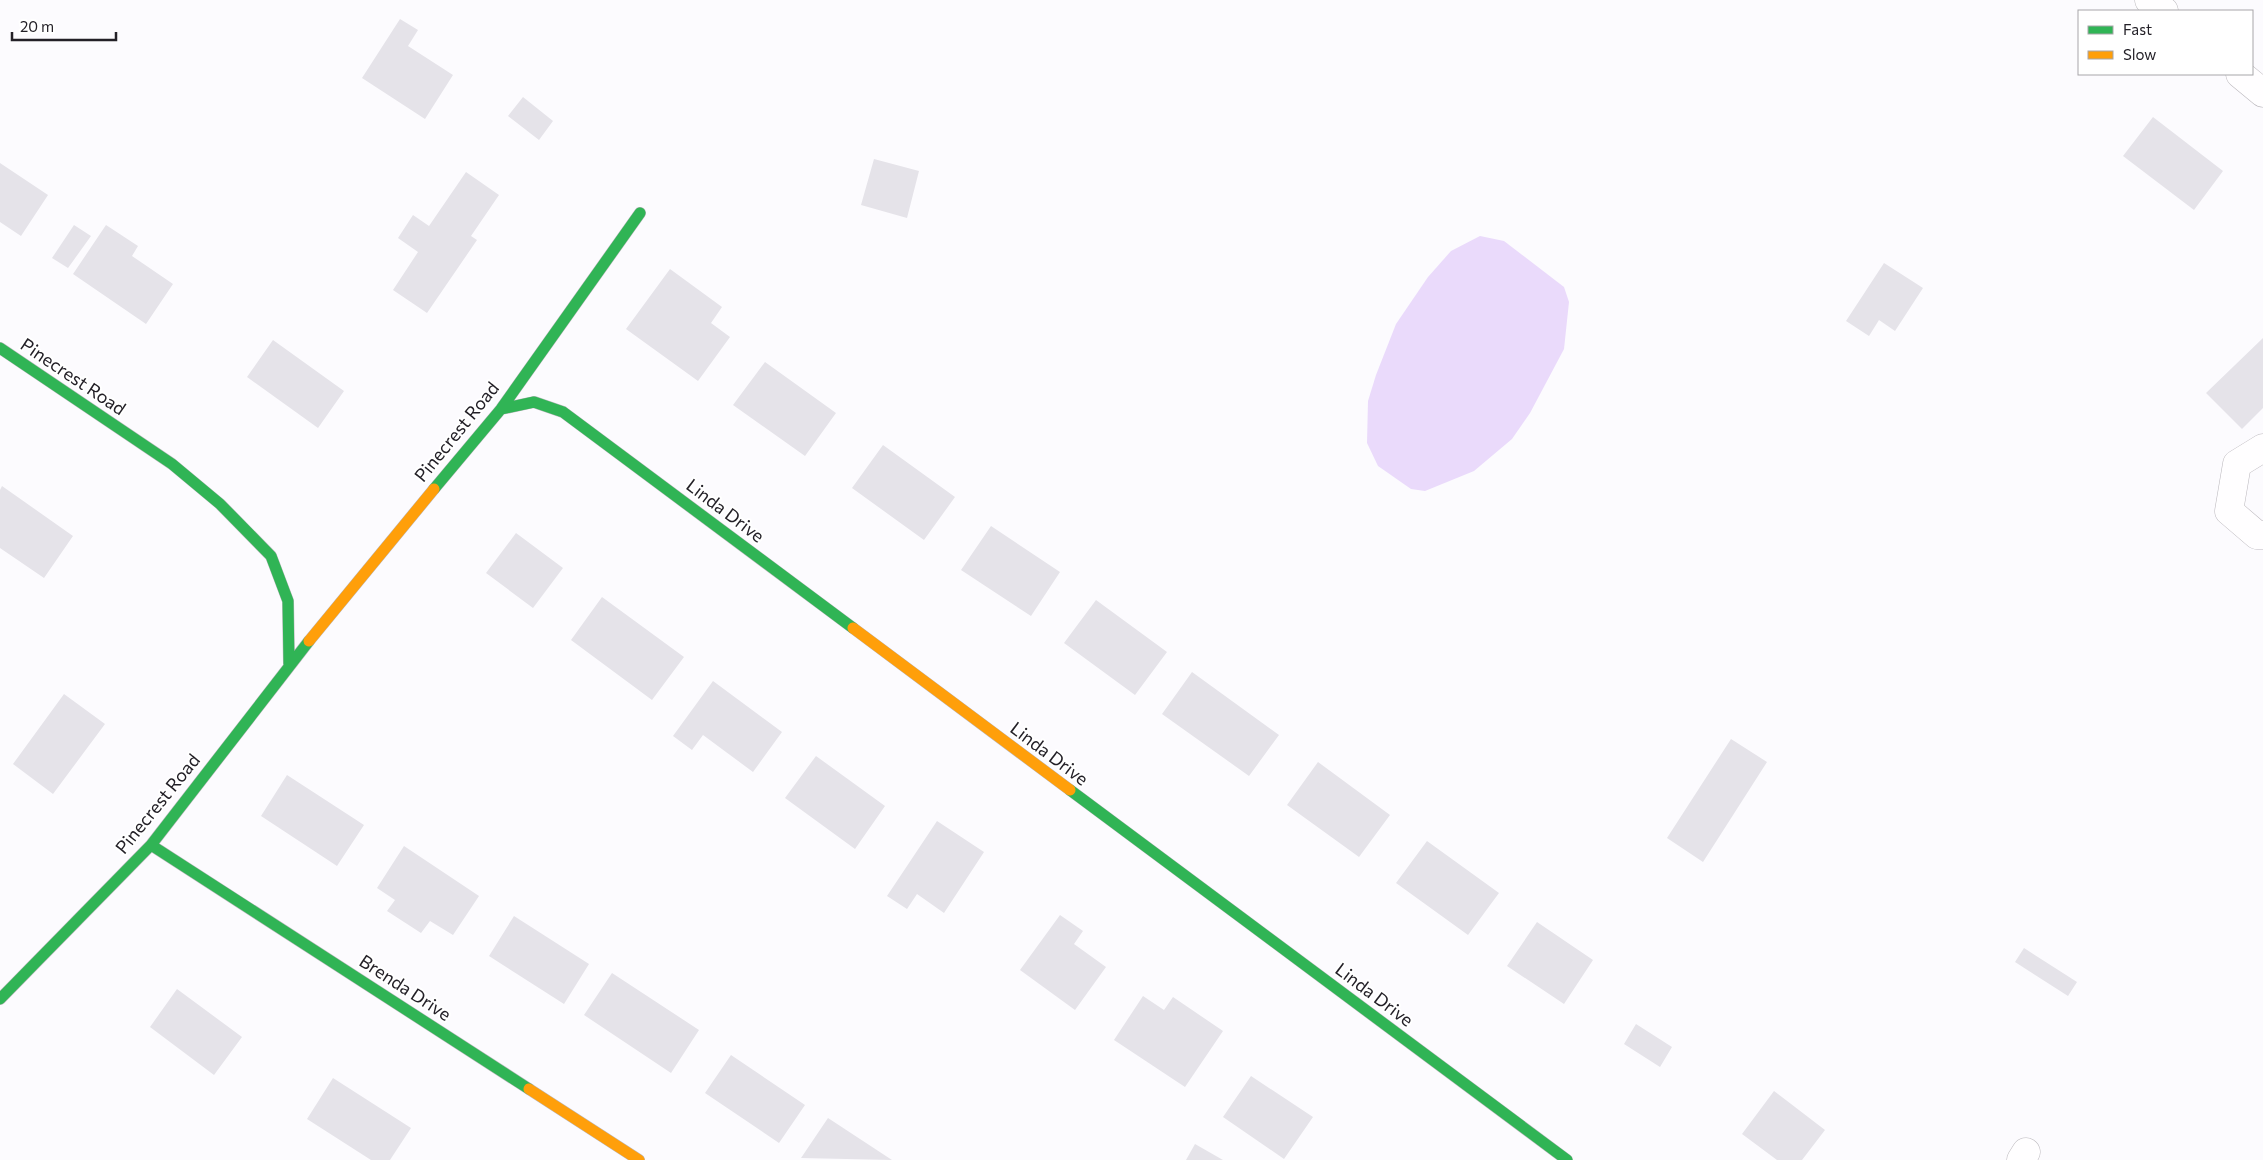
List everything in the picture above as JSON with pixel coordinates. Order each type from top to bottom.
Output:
[{"type":"street","points":[[2149,0],[2163,10]]},
{"type":"street","points":[[2241,75],[2263,93]]},
{"type":"street","name":"Pinecrest Road","points":[[0,999],[151,845],[289,664],[501,409],[640,213]]},
{"type":"street","name":"Pinecrest Road","points":[[0,348],[172,464],[220,504],[271,556],[288,601],[289,664]]},
{"type":"street","name":"Linda Drive","points":[[501,409],[534,402],[564,412],[1567,1160]]},
{"type":"street","points":[[2263,448],[2237,464],[2229,511],[2256,535],[2263,535]]},
{"type":"street","name":"Brenda Drive","points":[[151,845],[640,1160]]},
{"type":"shaded area","points":[[1480,236],[1504,241],[1564,287],[1569,302],[1564,349],[1530,413],[1512,439],[1474,471],[1425,491],[1411,489],[1378,466],[1367,443],[1368,401],[1396,324],[1428,277],[1451,251]]},
{"type":"building","points":[[400,19],[418,30],[408,46],[453,75],[425,119],[362,78]]},
{"type":"building","points":[[523,97],[553,121],[539,140],[508,116]]},
{"type":"building","points":[[2153,117],[2223,171],[2194,210],[2123,156]]},
{"type":"building","points":[[874,159],[919,171],[907,218],[861,205]]},
{"type":"building","points":[[0,163],[48,195],[21,236],[0,222]]},
{"type":"building","points":[[466,172],[499,195],[471,236],[477,240],[427,313],[393,290],[418,252],[398,238],[413,215],[429,226]]},
{"type":"building","points":[[74,225],[91,236],[68,268],[52,258]]},
{"type":"building","points":[[106,225],[138,246],[132,256],[173,284],[146,324],[73,274]]},
{"type":"building","points":[[1884,263],[1923,288],[1895,331],[1879,320],[1869,336],[1846,321]]},
{"type":"building","points":[[670,269],[722,307],[711,323],[730,337],[698,381],[626,329]]},
{"type":"building","points":[[2263,338],[2263,408],[2242,429],[2206,393]]},
{"type":"building","points":[[273,340],[344,391],[318,428],[247,377]]},
{"type":"building","points":[[765,362],[836,413],[805,456],[733,405]]},
{"type":"building","points":[[883,445],[955,497],[924,540],[852,488]]},
{"type":"building","points":[[2,486],[73,536],[44,578],[0,548],[0,490]]},
{"type":"building","points":[[991,526],[1060,572],[1031,616],[961,570]]},
{"type":"building","points":[[516,533],[563,568],[533,608],[486,573]]},
{"type":"building","points":[[602,597],[684,657],[652,700],[571,640]]},
{"type":"building","points":[[1096,600],[1167,652],[1135,695],[1064,643]]},
{"type":"building","points":[[1192,672],[1279,735],[1249,776],[1162,714]]},
{"type":"building","points":[[713,681],[782,732],[753,772],[703,735],[692,750],[673,736]]},
{"type":"building","points":[[64,694],[105,724],[53,794],[13,764]]},
{"type":"building","points":[[1731,739],[1767,762],[1703,862],[1667,838]]},
{"type":"building","points":[[816,756],[885,806],[855,849],[785,798]]},
{"type":"building","points":[[1318,762],[1390,815],[1359,857],[1287,805]]},
{"type":"building","points":[[287,775],[364,825],[337,866],[261,816]]},
{"type":"building","points":[[937,821],[984,852],[944,913],[917,894],[907,909],[887,896]]},
{"type":"building","points":[[1427,841],[1499,893],[1468,935],[1396,883]]},
{"type":"building","points":[[404,846],[479,896],[453,935],[430,921],[421,933],[387,911],[395,900],[377,888]]},
{"type":"building","points":[[1060,915],[1083,931],[1074,944],[1106,967],[1075,1010],[1020,970]]},
{"type":"building","points":[[514,916],[589,964],[564,1004],[489,956]]},
{"type":"building","points":[[1537,922],[1593,960],[1564,1004],[1507,966]]},
{"type":"building","points":[[2024,948],[2077,982],[2068,996],[2015,962]]},
{"type":"building","points":[[612,973],[699,1030],[671,1073],[584,1015]]},
{"type":"building","points":[[177,989],[242,1037],[214,1075],[150,1027]]},
{"type":"building","points":[[1143,996],[1164,1010],[1173,997],[1223,1031],[1185,1087],[1114,1040]]},
{"type":"building","points":[[1636,1024],[1672,1047],[1660,1067],[1624,1044]]},
{"type":"building","points":[[731,1055],[805,1105],[779,1143],[705,1093]]},
{"type":"building","points":[[1251,1076],[1313,1117],[1284,1159],[1223,1117]]},
{"type":"building","points":[[333,1078],[411,1128],[390,1160],[371,1160],[307,1119]]},
{"type":"building","points":[[1774,1091],[1825,1130],[1802,1160],[1777,1160],[1742,1134]]},
{"type":"building","points":[[828,1118],[892,1160],[801,1158]]},
{"type":"building","points":[[1195,1144],[1223,1160],[1186,1160]]},
{"type":"traffic: fast","points":[[434,489],[501,409],[640,213]]},
{"type":"traffic: fast","points":[[0,348],[172,464],[220,504],[271,556],[288,601],[289,664]]},
{"type":"traffic: fast","points":[[501,409],[534,402],[563,412],[853,628]]},
{"type":"traffic: fast","points":[[0,999],[151,845],[309,641]]},
{"type":"traffic: fast","points":[[1070,790],[1567,1160]]},
{"type":"traffic: fast","points":[[151,845],[529,1089]]},
{"type":"traffic: slow","points":[[309,641],[434,489]]},
{"type":"traffic: slow","points":[[853,628],[1070,790]]},
{"type":"traffic: slow","points":[[529,1089],[639,1160]]}]
